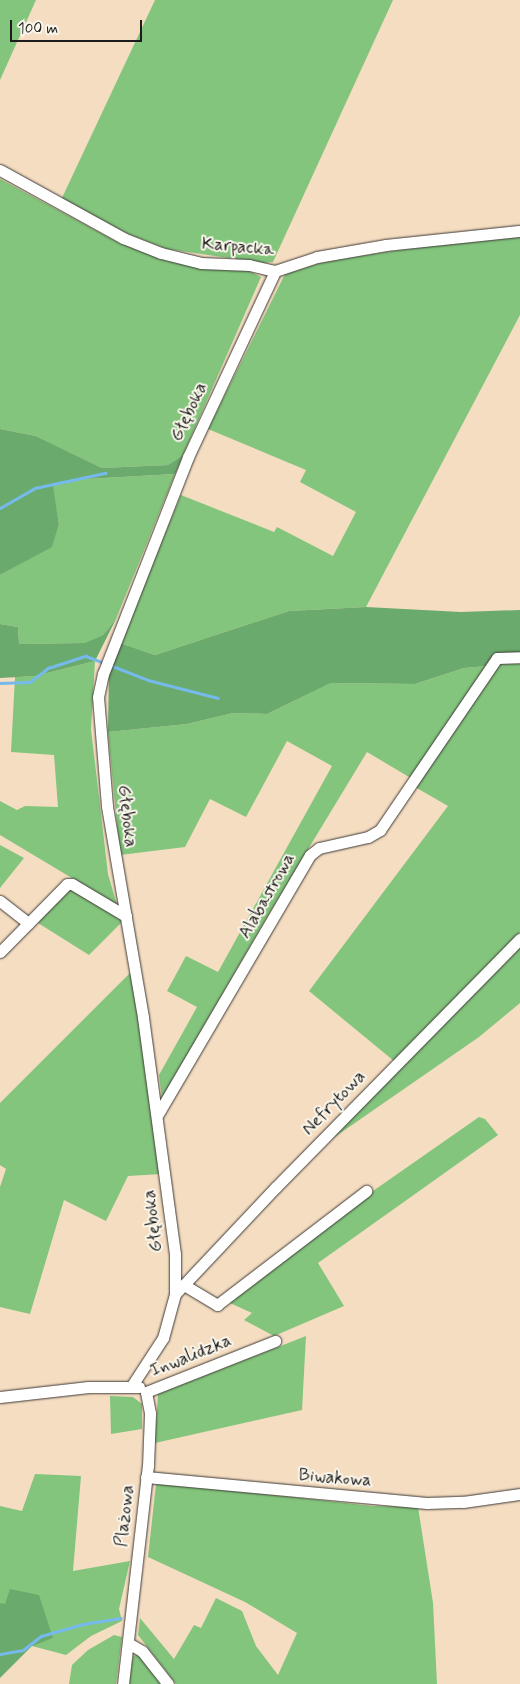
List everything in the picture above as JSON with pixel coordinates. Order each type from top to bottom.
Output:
[{"type":"street","name":"Karpacka","points":[[0,170],[123,238],[161,253],[201,263],[249,265],[274,271],[318,257],[386,246],[520,231]]},
{"type":"street","name":"Głęboka","points":[[131,1386],[162,1338],[175,1294],[176,1254],[158,1114],[107,806],[98,698],[103,674],[188,457],[274,271]]},
{"type":"street","name":"Alabastrowa","points":[[158,1114],[310,855],[319,848],[368,837],[380,830],[496,658],[520,657]]},
{"type":"street","points":[[0,952],[63,886],[72,884],[126,916]]},
{"type":"street","points":[[0,901],[28,923]]},
{"type":"street","name":"Nefrytowa","points":[[175,1294],[302,1160],[520,939]]},
{"type":"street","points":[[184,1285],[217,1305],[366,1191]]},
{"type":"street","name":"Inwalidzka","points":[[0,1397],[88,1387],[131,1386],[138,1387],[146,1392],[275,1341]]},
{"type":"street","name":"Plażowa","points":[[123,1684],[146,1477],[150,1413],[146,1392]]},
{"type":"street","name":"Biwakowa","points":[[146,1477],[427,1503],[462,1502],[520,1494]]},
{"type":"street","points":[[128,1643],[142,1651],[168,1684]]},
{"type":"green space","points":[[0,0],[36,0],[0,80]]},
{"type":"green space","points":[[155,0],[393,0],[273,262],[263,263],[167,249],[126,233],[61,200]]},
{"type":"green space","points":[[0,179],[121,244],[191,264],[249,271],[261,277],[183,455],[168,465],[102,468],[36,436],[0,429]]},
{"type":"green space","points":[[520,236],[520,315],[366,607],[289,611],[155,655],[120,643],[181,495],[274,532],[277,527],[333,556],[356,512],[300,482],[306,470],[208,429],[285,274],[327,261],[419,247]]},
{"type":"green space","points":[[0,429],[36,436],[102,468],[168,465],[183,455],[175,474],[86,479],[53,486],[59,525],[52,547],[0,575]]},
{"type":"green space","points":[[175,474],[116,619],[103,635],[84,643],[19,644],[18,627],[0,624],[0,575],[52,546],[59,525],[52,486],[86,479]]},
{"type":"green space","points":[[366,607],[461,612],[520,610],[520,663],[464,668],[415,684],[331,683],[267,714],[233,713],[187,724],[108,732],[109,669],[120,643],[155,655],[289,611]]},
{"type":"green space","points":[[116,619],[95,661],[35,676],[0,678],[0,624],[18,627],[19,644],[84,643],[103,635]]},
{"type":"green space","points":[[95,661],[91,729],[108,874],[117,905],[0,835],[0,801],[17,810],[25,806],[58,807],[54,755],[11,752],[15,677],[35,676]]},
{"type":"green space","points":[[520,663],[520,932],[394,1061],[309,991],[448,806],[415,787],[409,777],[367,752],[270,912],[162,1098],[159,1075],[197,1007],[167,991],[186,956],[218,972],[332,766],[287,741],[246,817],[210,799],[185,847],[120,855],[108,732],[187,724],[233,713],[267,714],[331,683],[415,684],[464,668]]},
{"type":"green space","points":[[0,845],[24,858],[0,888]]},
{"type":"green space","points":[[73,889],[122,922],[89,955],[38,923],[68,890]]},
{"type":"green space","points":[[520,947],[520,1003],[479,1037],[326,1143]]},
{"type":"green space","points":[[131,972],[161,1174],[128,1176],[106,1221],[64,1200],[30,1314],[0,1307],[0,1187],[6,1169],[0,1165],[0,1103]]},
{"type":"green space","points":[[479,1117],[485,1119],[498,1135],[318,1263],[344,1306],[274,1336],[244,1320],[252,1313],[230,1303],[229,1299],[330,1221]]},
{"type":"green space","points":[[306,1336],[302,1410],[155,1443],[158,1394]]},
{"type":"green space","points":[[110,1396],[133,1397],[142,1404],[142,1429],[111,1434]]},
{"type":"green space","points":[[35,1474],[81,1476],[73,1571],[130,1561],[119,1609],[122,1621],[91,1636],[66,1655],[32,1646],[5,1605],[0,1603],[0,1506],[22,1511]]},
{"type":"green space","points":[[168,1483],[372,1506],[418,1507],[433,1603],[437,1684],[176,1684],[138,1635],[140,1618],[174,1659],[194,1625],[201,1628],[216,1598],[242,1611],[256,1646],[278,1675],[297,1633],[245,1602],[148,1557],[156,1484]]},
{"type":"green space","points":[[10,1589],[39,1595],[53,1638],[32,1646],[0,1678],[0,1603],[5,1604]]},
{"type":"green space","points":[[114,1635],[122,1637],[116,1684],[69,1684],[72,1665],[88,1650]]},
{"type":"green space","points":[[133,1656],[141,1657],[164,1684],[129,1684]]},
{"type":"waterway","points":[[0,508],[35,488],[105,473]]},
{"type":"waterway","points":[[0,683],[30,682],[48,668],[86,656],[104,663]]},
{"type":"waterway","points":[[110,665],[148,680],[218,698]]},
{"type":"waterway","points":[[0,1654],[23,1650],[41,1636],[83,1624],[121,1618]]}]
